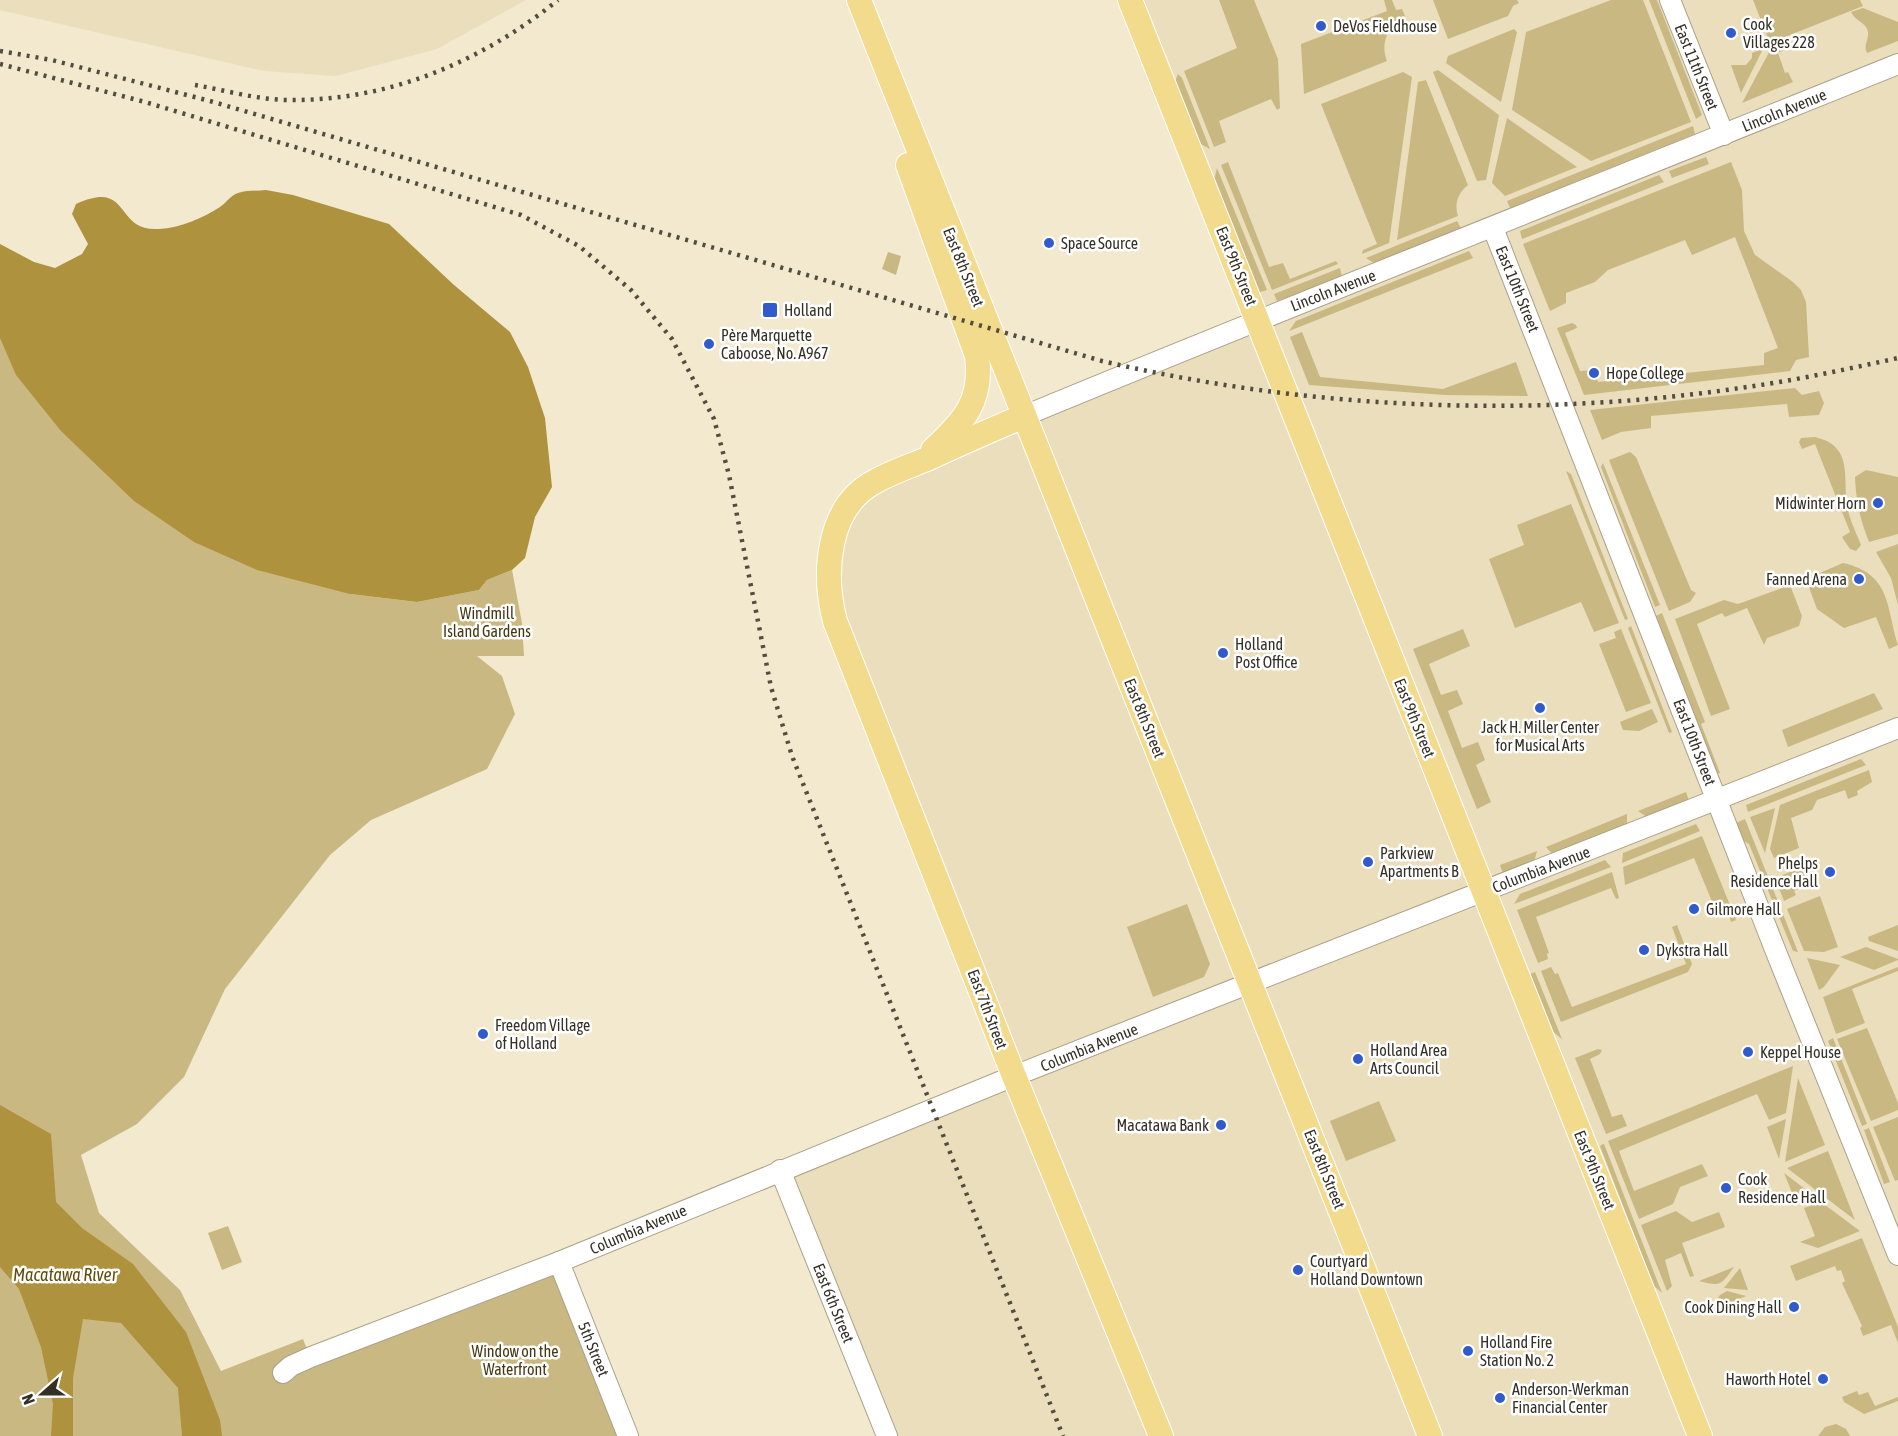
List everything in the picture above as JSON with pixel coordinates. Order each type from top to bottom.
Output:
[{"type":"main road","name":"East 8th Street","points":[[859,0],[1430,1436]]},
{"type":"main road","name":"East 9th Street","points":[[1130,0],[1700,1436]]},
{"type":"main road","points":[[898,101],[899,138],[919,201],[977,356],[979,372],[976,395],[965,417],[921,462]]},
{"type":"main road","name":"Lincoln Avenue","points":[[829,578],[831,545],[841,518],[852,501],[874,482],[1024,416]]},
{"type":"main road","name":"East 7th Street","points":[[829,578],[829,596],[836,621],[1014,1076],[1161,1436]]},
{"type":"street","name":"East 11th Street","points":[[1670,0],[1724,135]]},
{"type":"street","name":"Lincoln Avenue","points":[[1024,416],[1258,319],[1493,228],[1898,64]]},
{"type":"street","name":"East 10th Street","points":[[1493,228],[1898,1256]]},
{"type":"street","name":"Columbia Avenue","points":[[283,1373],[291,1366],[311,1357],[559,1262],[1014,1076],[1898,728]]},
{"type":"street","name":"East 6th Street","points":[[780,1170],[887,1436]]},
{"type":"street","name":"5th Street","points":[[559,1262],[628,1436]]},
{"type":"shaded area","points":[[0,0],[526,0],[437,49],[336,76],[264,71],[0,10]]},
{"type":"shaded area","name":"Hope College","points":[[1141,0],[1898,0],[1898,1436],[887,1436],[780,1170],[1014,1076],[829,596],[852,501],[1258,319],[1428,750],[1439,746]]},
{"type":"green space","points":[[1219,0],[1254,0],[1278,59],[1280,108],[1277,110],[1271,99],[1219,121],[1226,142],[1214,147],[1184,71],[1237,48]]},
{"type":"green space","points":[[1384,0],[1392,0],[1396,10],[1402,9],[1405,16],[1390,30],[1385,41],[1387,61],[1304,94],[1301,44],[1387,11]]},
{"type":"green space","points":[[1433,0],[1517,0],[1519,3],[1513,6],[1508,16],[1448,39]]},
{"type":"green space","points":[[1611,0],[1643,0],[1691,122],[1591,161],[1512,110],[1526,32]]},
{"type":"green space","points":[[1649,0],[1657,0],[1702,115],[1696,119]]},
{"type":"green space","points":[[1753,0],[1860,0],[1863,6],[1770,43]]},
{"type":"green space","points":[[1863,8],[1898,22],[1898,41],[1867,53],[1867,29],[1851,12]]},
{"type":"green space","points":[[1514,29],[1517,32],[1501,102],[1446,63],[1448,56]]},
{"type":"green space","points":[[1786,38],[1787,41],[1784,43],[1786,49],[1778,53],[1785,73],[1788,72],[1793,82],[1742,103],[1774,43]]},
{"type":"green space","points":[[1765,39],[1766,43],[1741,93],[1731,65],[1746,65],[1752,58],[1752,53],[1759,50],[1757,43]]},
{"type":"green space","points":[[1438,70],[1499,115],[1486,180],[1477,181],[1433,72]]},
{"type":"green space","points":[[1403,72],[1412,77],[1389,243],[1362,254],[1363,250],[1377,244],[1321,104]]},
{"type":"green space","points":[[1178,74],[1182,78],[1210,149],[1197,142],[1174,84]]},
{"type":"green space","points":[[1426,80],[1468,185],[1458,199],[1456,207],[1458,216],[1397,240],[1418,82]]},
{"type":"green space","points":[[1507,118],[1577,167],[1505,196],[1492,183]]},
{"type":"green space","points":[[1693,126],[1695,134],[1510,208],[1507,201]]},
{"type":"green space","points":[[1706,157],[1709,164],[1672,178],[1669,171]]},
{"type":"green space","points":[[1228,162],[1269,267],[1283,263],[1290,279],[1336,261],[1338,264],[1272,290],[1221,165]]},
{"type":"green space","points":[[1731,162],[1742,190],[1744,231],[1755,255],[1793,282],[1801,290],[1806,302],[1809,357],[1796,360],[1790,371],[1584,395],[1557,328],[1572,323],[1577,328],[1565,333],[1580,371],[1595,370],[1598,382],[1764,365],[1764,353],[1778,348],[1735,237],[1692,255],[1685,240],[1608,270],[1595,282],[1566,293],[1566,303],[1550,311],[1523,244]]},
{"type":"green space","points":[[1217,168],[1267,290],[1257,293],[1213,184]]},
{"type":"green space","points":[[1659,175],[1664,182],[1522,239],[1520,231]]},
{"type":"green space","points":[[1457,221],[1461,228],[1374,263],[1366,258]]},
{"type":"green space","points":[[1469,251],[1473,258],[1289,331],[1296,321]]},
{"type":"green space","points":[[888,252],[901,256],[896,275],[882,269]]},
{"type":"green space","points":[[1340,268],[1342,277],[1277,301],[1274,294]]},
{"type":"green space","points":[[1302,332],[1320,377],[1443,389],[1516,362],[1528,396],[1445,395],[1309,385],[1290,337]]},
{"type":"green space","points":[[0,334],[350,594],[417,602],[479,590],[487,580],[512,570],[522,623],[524,656],[477,656],[502,676],[515,714],[487,769],[371,820],[330,855],[225,989],[184,1077],[137,1124],[81,1155],[99,1213],[180,1290],[221,1371],[303,1339],[310,1357],[559,1262],[628,1436],[0,1436]]},
{"type":"green space","points":[[1795,388],[1802,395],[1819,391],[1824,403],[1819,415],[1789,417],[1787,404],[1651,416],[1651,428],[1621,432],[1602,440],[1590,410]]},
{"type":"green space","points":[[1815,437],[1835,447],[1844,463],[1848,510],[1861,545],[1856,551],[1850,549],[1842,537],[1850,532],[1815,444],[1802,449],[1799,442],[1801,438]]},
{"type":"green space","points":[[1630,452],[1636,457],[1691,590],[1696,593],[1690,602],[1669,611],[1609,460]]},
{"type":"green space","points":[[1603,463],[1660,605],[1655,607],[1601,467]]},
{"type":"green space","points":[[1866,470],[1898,477],[1898,534],[1869,542],[1859,510],[1855,477]]},
{"type":"green space","points":[[1566,471],[1571,474],[1628,619],[1625,620]]},
{"type":"green space","points":[[1571,504],[1619,623],[1594,632],[1581,602],[1515,628],[1489,559],[1524,545],[1517,525]]},
{"type":"green space","points":[[1898,544],[1898,605],[1891,578],[1876,552]]},
{"type":"green space","points":[[1843,563],[1859,568],[1878,583],[1888,605],[1898,645],[1889,649],[1876,617],[1844,628],[1817,609],[1806,579]]},
{"type":"green space","points":[[1790,585],[1802,616],[1799,626],[1767,638],[1764,645],[1747,608],[1725,617],[1722,613],[1697,624],[1730,709],[1711,716],[1675,619],[1724,600],[1738,604]]},
{"type":"green space","points":[[1662,613],[1705,722],[1701,724],[1720,773],[1716,774],[1654,617]]},
{"type":"green space","points":[[1631,626],[1672,732],[1669,733],[1628,628]]},
{"type":"green space","points":[[1463,629],[1470,646],[1429,664],[1441,695],[1457,690],[1463,704],[1448,711],[1462,748],[1478,742],[1485,760],[1476,765],[1491,802],[1477,809],[1413,649]]},
{"type":"green space","points":[[1621,629],[1651,703],[1626,712],[1599,644],[1616,638],[1614,632]]},
{"type":"green space","points":[[1874,693],[1883,709],[1788,747],[1782,730]]},
{"type":"green space","points":[[1652,709],[1658,722],[1639,731],[1623,730],[1620,722]]},
{"type":"green space","points":[[1861,759],[1866,765],[1748,812],[1746,805]]},
{"type":"green space","points":[[1869,770],[1872,782],[1857,791],[1858,795],[1848,799],[1845,790],[1817,800],[1812,810],[1791,818],[1799,848],[1774,858],[1770,849],[1780,805]]},
{"type":"green space","points":[[1686,792],[1689,801],[1647,817],[1638,811]]},
{"type":"green space","points":[[1775,808],[1765,853],[1750,817]]},
{"type":"green space","points":[[1627,814],[1627,825],[1552,854],[1546,847]]},
{"type":"green space","points":[[1745,819],[1798,952],[1793,951],[1749,844],[1744,841],[1736,823]]},
{"type":"green space","points":[[1696,824],[1700,831],[1622,863],[1623,853]]},
{"type":"green space","points":[[1702,836],[1736,920],[1731,922],[1728,912],[1718,916],[1694,858],[1625,885],[1623,867]]},
{"type":"green space","points":[[1537,851],[1534,862],[1503,874],[1500,865]]},
{"type":"green space","points":[[1605,860],[1611,867],[1514,904],[1520,894]]},
{"type":"green space","points":[[1803,867],[1809,884],[1794,891],[1796,895],[1784,901],[1775,878]]},
{"type":"green space","points":[[1612,872],[1619,898],[1616,899],[1611,888],[1536,917],[1549,953],[1547,954],[1548,959],[1538,963],[1517,910]]},
{"type":"green space","points":[[1820,896],[1838,947],[1824,952],[1804,951],[1787,909]]},
{"type":"green space","points":[[1187,904],[1210,964],[1204,977],[1153,997],[1127,927]]},
{"type":"green space","points":[[1677,925],[1692,964],[1688,972],[1561,1022],[1541,971],[1551,967],[1555,974],[1558,973],[1572,1007],[1686,964],[1672,927]]},
{"type":"green space","points":[[1898,925],[1898,951],[1869,941],[1868,937]]},
{"type":"green space","points":[[1866,947],[1898,960],[1874,970],[1840,957]]},
{"type":"green space","points":[[1807,958],[1840,965],[1824,987],[1819,990]]},
{"type":"green space","points":[[1898,967],[1898,971],[1852,989],[1865,1023],[1836,1034],[1823,997]]},
{"type":"green space","points":[[1535,972],[1562,1039],[1552,1031],[1530,974]]},
{"type":"green space","points":[[1867,1028],[1898,1103],[1898,1110],[1871,1121],[1837,1039]]},
{"type":"green space","points":[[1833,1038],[1867,1124],[1862,1126],[1828,1041]]},
{"type":"green space","points":[[1598,1049],[1602,1050],[1600,1054],[1590,1059],[1612,1117],[1622,1114],[1627,1126],[1606,1134],[1575,1058]]},
{"type":"green space","points":[[1793,1066],[1786,1113],[1769,1120],[1757,1094],[1619,1151],[1634,1191],[1702,1164],[1708,1176],[1680,1187],[1673,1204],[1639,1219],[1608,1141]]},
{"type":"green space","points":[[1798,1078],[1825,1145],[1785,1162]]},
{"type":"green space","points":[[1379,1101],[1396,1141],[1346,1161],[1330,1121]]},
{"type":"green space","points":[[1898,1117],[1898,1180],[1895,1181],[1873,1127]]},
{"type":"green space","points":[[1786,1119],[1779,1159],[1767,1127]]},
{"type":"green space","points":[[1869,1128],[1890,1182],[1884,1184],[1864,1130]]},
{"type":"green space","points":[[1604,1144],[1662,1293],[1654,1286],[1600,1146]]},
{"type":"green space","points":[[1828,1151],[1855,1220],[1787,1168]]},
{"type":"green space","points":[[1784,1173],[1817,1198],[1797,1205]]},
{"type":"green space","points":[[1821,1202],[1860,1231],[1818,1248],[1800,1242],[1815,1236],[1804,1208]]},
{"type":"green space","points":[[1676,1211],[1692,1222],[1719,1212],[1725,1227],[1682,1243],[1694,1276],[1690,1277],[1681,1253],[1665,1260],[1672,1286],[1667,1291],[1641,1225]]},
{"type":"green space","points":[[228,1226],[242,1262],[222,1270],[208,1233]]},
{"type":"green space","points":[[1862,1238],[1898,1327],[1898,1343],[1891,1325],[1863,1336],[1860,1328],[1862,1326],[1842,1283],[1845,1281],[1841,1270],[1837,1271],[1835,1266],[1796,1281],[1790,1266]]},
{"type":"green space","points":[[1734,1267],[1720,1283],[1699,1281]]},
{"type":"green space","points":[[1740,1268],[1748,1290],[1724,1288]]},
{"type":"green space","points":[[1727,1291],[1746,1296],[1715,1309],[1713,1305],[1720,1295]]},
{"type":"green space","points":[[1857,1391],[1859,1395],[1868,1392],[1875,1406],[1898,1397],[1898,1401],[1864,1414],[1844,1402],[1842,1397]]},
{"type":"green space","points":[[1836,1424],[1846,1429],[1850,1436],[1818,1436],[1825,1427]]},
{"type":"water","points":[[266,190],[293,195],[389,224],[454,285],[510,332],[528,367],[545,418],[552,487],[535,517],[525,558],[512,570],[487,580],[479,590],[417,602],[350,594],[257,570],[194,542],[134,501],[61,431],[16,375],[0,338],[0,244],[34,262],[55,268],[82,254],[88,244],[72,214],[76,204],[106,197],[115,201],[134,223],[145,228],[159,229],[175,227],[199,219],[238,193]]},
{"type":"water","name":"Macatawa River","points":[[0,1105],[51,1134],[56,1202],[82,1228],[133,1264],[186,1332],[220,1420],[222,1436],[182,1436],[178,1388],[121,1323],[83,1319],[73,1378],[73,1436],[51,1436],[53,1404],[41,1347],[19,1289],[0,1267]]},
{"type":"railway","points":[[195,85],[285,100],[323,99],[395,86],[464,60],[497,42],[558,0]]},
{"type":"railway","points":[[0,51],[52,60],[210,101],[1102,361],[1261,390],[1342,399],[1423,404],[1505,406],[1586,403],[1667,397],[1747,387],[1898,358]]},
{"type":"railway","points":[[0,64],[145,102],[521,215],[579,246],[631,290],[672,339],[714,419],[729,475],[771,687],[792,756],[1063,1436]]},
{"type":"place","name":"DeVos Fieldhouse","points":[[1321,26]]},
{"type":"place","name":"Cook Villages 228","points":[[1731,33]]},
{"type":"place","name":"Space Source","points":[[1049,243]]},
{"type":"place","name":"Holland","points":[[770,310]]},
{"type":"place","name":"Père Marquette Caboose, No. A967","points":[[709,344]]},
{"type":"place","name":"Hope College","points":[[1594,373]]},
{"type":"place","name":"Midwinter Horn","points":[[1878,503]]},
{"type":"place","name":"Fanned Arena","points":[[1859,579]]},
{"type":"place","name":"Holland Post Office","points":[[1223,653]]},
{"type":"place","name":"Jack H. Miller Center for Musical Arts","points":[[1540,708]]},
{"type":"place","name":"Parkview Apartments B","points":[[1368,862]]},
{"type":"place","name":"Phelps Residence Hall","points":[[1830,872]]},
{"type":"place","name":"Gilmore Hall","points":[[1694,909]]},
{"type":"place","name":"Dykstra Hall","points":[[1644,950]]},
{"type":"place","name":"Freedom Village of Holland","points":[[483,1034]]},
{"type":"place","name":"Keppel House","points":[[1748,1052]]},
{"type":"place","name":"Holland Area Arts Council","points":[[1358,1059]]},
{"type":"place","name":"Macatawa Bank","points":[[1221,1125]]},
{"type":"place","name":"Cook Residence Hall","points":[[1726,1188]]},
{"type":"place","name":"Courtyard Holland Downtown","points":[[1298,1270]]},
{"type":"place","name":"Cook Dining Hall","points":[[1794,1307]]},
{"type":"place","name":"Holland Fire Station No. 2","points":[[1468,1351]]},
{"type":"place","name":"Haworth Hotel","points":[[1823,1379]]},
{"type":"place","name":"Anderson-Werkman Financial Center","points":[[1500,1398]]},
{"type":"park label","name":"Windmill Island Gardens","points":[[487,622]]},
{"type":"park label","name":"Window on the Waterfront","points":[[515,1360]]}]
